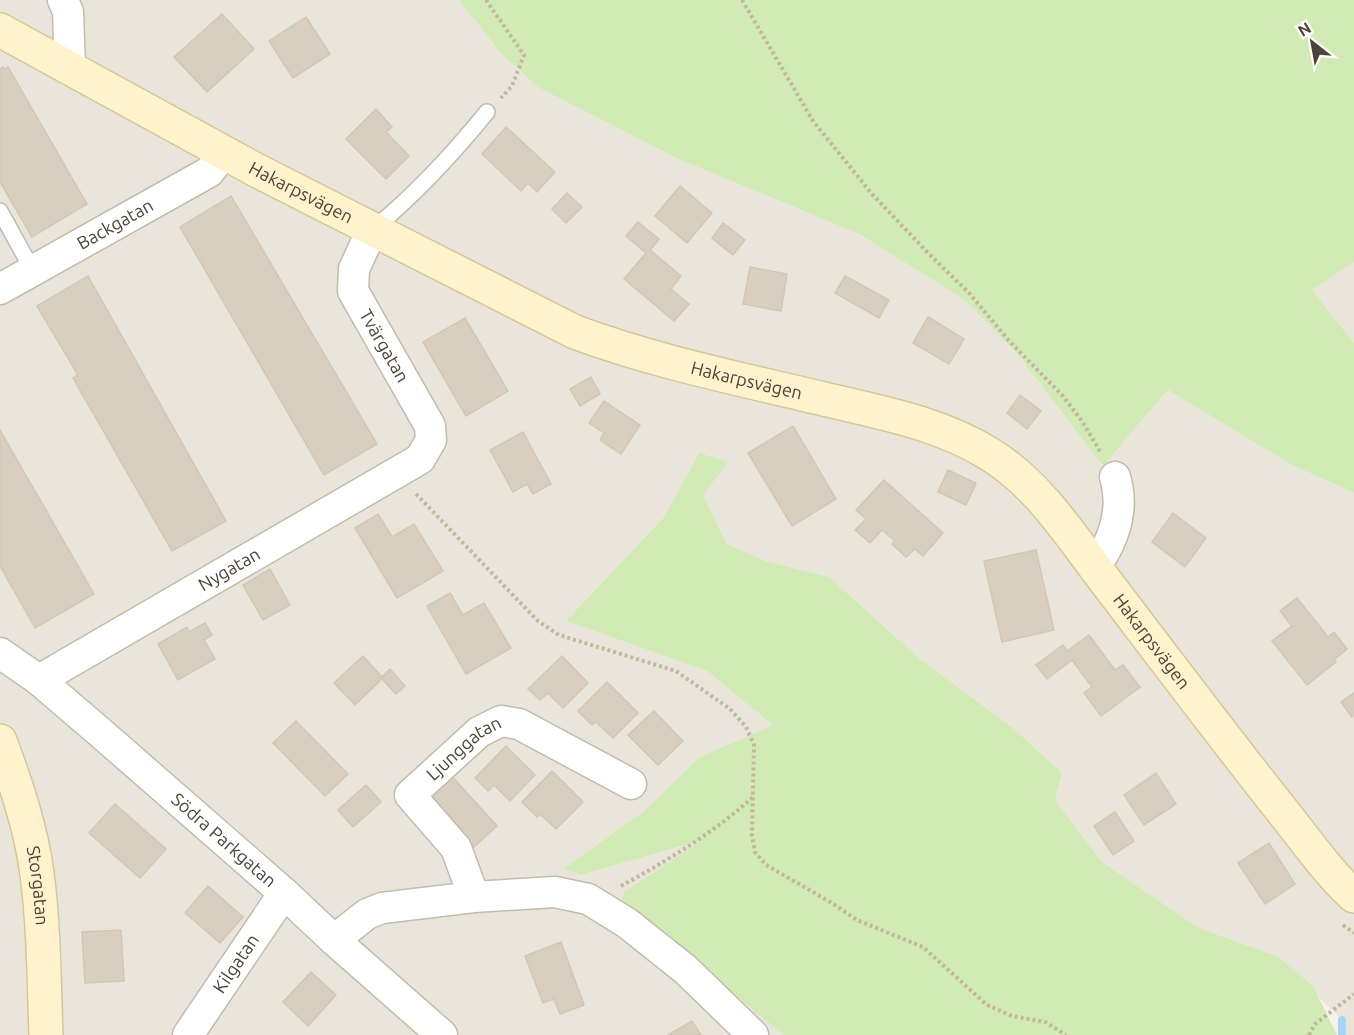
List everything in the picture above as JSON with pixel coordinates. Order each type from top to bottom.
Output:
[{"type":"street","points":[[63,0],[68,12],[70,68]]},
{"type":"street","name":"Hakarpsvägen","points":[[0,30],[372,230],[575,332],[669,363],[910,419],[954,434],[991,455],[1019,474],[1057,517],[1261,783],[1354,896]]},
{"type":"street","name":"Backgatan","points":[[0,290],[209,172],[225,152]]},
{"type":"street","name":"Tvärgatan","points":[[372,230],[354,269],[352,291],[430,426],[431,440],[408,466]]},
{"type":"street","name":"Nygatan","points":[[39,680],[408,466]]},
{"type":"street","points":[[1095,567],[1106,552],[1118,522],[1119,491],[1115,477]]},
{"type":"street","name":"Södra Parkgatan","points":[[0,653],[39,680],[284,893],[442,1035]]},
{"type":"street","name":"Ljunggatan","points":[[474,897],[456,848],[410,795],[479,732],[501,721],[519,724],[631,784]]},
{"type":"street","name":"Storgatan","points":[[0,741],[25,816],[37,872],[46,1035]]},
{"type":"street","points":[[334,940],[367,914],[382,908],[474,897],[555,892],[588,899],[627,923],[686,970],[753,1035]]},
{"type":"street","name":"Kilgatan","points":[[188,1035],[284,893]]},
{"type":"lane","points":[[372,230],[406,202],[455,152],[487,112]]},
{"type":"lane","points":[[0,211],[33,271]]},
{"type":"path","points":[[486,0],[524,55],[512,86],[487,112]]},
{"type":"path","points":[[741,0],[813,121],[872,194],[929,255],[969,292],[1010,342],[1062,395],[1082,422],[1115,477]]},
{"type":"path","points":[[408,466],[538,621],[559,635],[676,671],[730,709],[746,727],[754,745],[752,835],[755,852],[766,865],[857,920],[923,947],[987,1005],[1012,1016],[1045,1022],[1066,1035]]},
{"type":"path","points":[[600,906],[607,894],[675,856],[735,814],[754,796]]},
{"type":"path","points":[[1309,1035],[1315,1024],[1354,994]]},
{"type":"shaded area","points":[[0,0],[459,0],[499,51],[683,161],[859,234],[965,300],[1015,351],[1103,466],[1168,390],[1292,465],[1354,493],[1354,1035],[1345,1035],[1342,1020],[1277,956],[1199,928],[1102,862],[1055,800],[1062,773],[1013,728],[920,659],[829,577],[766,561],[727,544],[703,495],[699,453],[664,517],[566,621],[707,671],[773,725],[700,757],[643,812],[563,869],[581,875],[718,836],[711,975],[784,1035],[0,1035]]},
{"type":"shaded area","points":[[1354,262],[1354,343],[1312,290]]},
{"type":"green space","points":[[459,0],[1354,0],[1354,262],[1312,290],[1354,343],[1354,493],[1292,465],[1168,390],[1103,466],[1015,351],[965,300],[859,234],[683,161],[538,87],[499,51]]},
{"type":"green space","points":[[699,453],[728,462],[703,495],[727,544],[766,561],[829,577],[920,659],[1013,728],[1062,773],[1055,800],[1102,862],[1199,928],[1277,956],[1313,986],[1337,1035],[784,1035],[621,902],[624,892],[703,840],[581,875],[563,869],[643,812],[700,757],[773,725],[707,671],[566,621],[664,517]]},
{"type":"building","points":[[222,14],[254,49],[207,92],[174,57]]},
{"type":"building","points":[[306,17],[330,54],[293,78],[269,41]]},
{"type":"building","points":[[3,67],[4,69],[8,67],[87,204],[32,237],[0,182],[0,69]]},
{"type":"building","points":[[376,109],[392,127],[386,132],[409,156],[386,179],[346,139]]},
{"type":"building","points":[[506,127],[555,172],[537,192],[528,183],[521,191],[482,154]]},
{"type":"building","points":[[680,186],[712,213],[687,243],[655,216]]},
{"type":"building","points":[[567,193],[582,207],[566,223],[552,209]]},
{"type":"building","points":[[231,196],[377,444],[324,475],[180,227]]},
{"type":"building","points":[[638,222],[659,239],[650,250],[681,276],[671,289],[689,304],[674,321],[624,279],[646,253],[626,236]]},
{"type":"building","points":[[723,223],[745,240],[733,255],[712,238]]},
{"type":"building","points":[[750,267],[787,274],[781,311],[743,304]]},
{"type":"building","points":[[88,276],[226,521],[172,551],[73,378],[78,375],[37,306]]},
{"type":"building","points":[[845,276],[889,300],[879,318],[835,293]]},
{"type":"building","points":[[928,317],[964,339],[949,364],[913,343]]},
{"type":"building","points":[[465,318],[508,391],[466,416],[423,342]]},
{"type":"building","points":[[591,377],[600,394],[580,406],[570,389]]},
{"type":"building","points":[[1020,395],[1041,411],[1027,429],[1007,413]]},
{"type":"building","points":[[604,401],[640,425],[621,454],[600,440],[604,433],[589,423]]},
{"type":"building","points":[[793,426],[836,499],[792,526],[748,453]]},
{"type":"building","points":[[0,430],[94,594],[35,628],[0,566]]},
{"type":"building","points":[[523,432],[551,484],[533,494],[527,484],[513,492],[490,450]]},
{"type":"building","points":[[948,470],[976,483],[966,505],[938,492]]},
{"type":"building","points":[[884,480],[943,533],[923,556],[915,549],[906,557],[892,544],[895,541],[882,530],[870,543],[855,530],[866,519],[856,510]]},
{"type":"building","points":[[1173,513],[1206,538],[1185,567],[1152,542]]},
{"type":"building","points":[[378,514],[392,537],[414,524],[443,571],[397,598],[355,528]]},
{"type":"building","points":[[1036,550],[1054,630],[1002,642],[984,561]]},
{"type":"building","points":[[270,569],[290,605],[263,620],[243,585]]},
{"type":"building","points":[[450,593],[463,615],[484,603],[511,648],[466,674],[427,606]]},
{"type":"building","points":[[1297,598],[1328,637],[1334,632],[1347,649],[1334,660],[1336,662],[1307,685],[1272,641],[1292,626],[1280,611]]},
{"type":"building","points":[[205,623],[212,635],[204,640],[215,659],[178,680],[158,644],[187,627],[189,632]]},
{"type":"building","points":[[1089,635],[1115,670],[1123,665],[1140,687],[1101,716],[1084,693],[1092,687],[1072,660],[1047,679],[1036,665],[1063,645],[1067,651]]},
{"type":"building","points":[[363,656],[382,677],[390,669],[405,686],[396,694],[382,679],[355,705],[334,683]]},
{"type":"building","points":[[562,656],[588,683],[563,708],[548,693],[540,700],[528,689]]},
{"type":"building","points":[[607,682],[638,713],[613,738],[596,722],[592,725],[578,711]]},
{"type":"building","points":[[1354,693],[1354,715],[1352,717],[1341,702]]},
{"type":"building","points":[[654,711],[683,741],[658,765],[628,735]]},
{"type":"building","points":[[296,721],[348,774],[325,796],[273,743]]},
{"type":"building","points":[[506,746],[535,775],[510,801],[494,785],[488,791],[475,778]]},
{"type":"building","points":[[447,771],[497,826],[474,847],[424,792]]},
{"type":"building","points":[[552,771],[583,802],[556,829],[540,814],[537,817],[522,802]]},
{"type":"building","points":[[1156,773],[1176,804],[1144,825],[1124,795]]},
{"type":"building","points":[[366,785],[381,802],[353,827],[338,810]]},
{"type":"building","points":[[115,804],[166,849],[140,878],[89,833]]},
{"type":"building","points":[[1115,812],[1134,841],[1113,855],[1094,826]]},
{"type":"building","points":[[1269,843],[1295,884],[1265,904],[1238,863]]},
{"type":"building","points":[[208,886],[243,917],[220,943],[185,913]]},
{"type":"building","points":[[121,930],[124,981],[85,983],[82,932]]},
{"type":"building","points":[[561,942],[584,1005],[560,1014],[554,999],[543,1003],[525,956]]},
{"type":"building","points":[[311,972],[336,995],[308,1026],[283,1002]]},
{"type":"building","points":[[692,1021],[701,1035],[668,1035]]},
{"type":"waterway","points":[[1342,1020],[1342,1035]]}]
